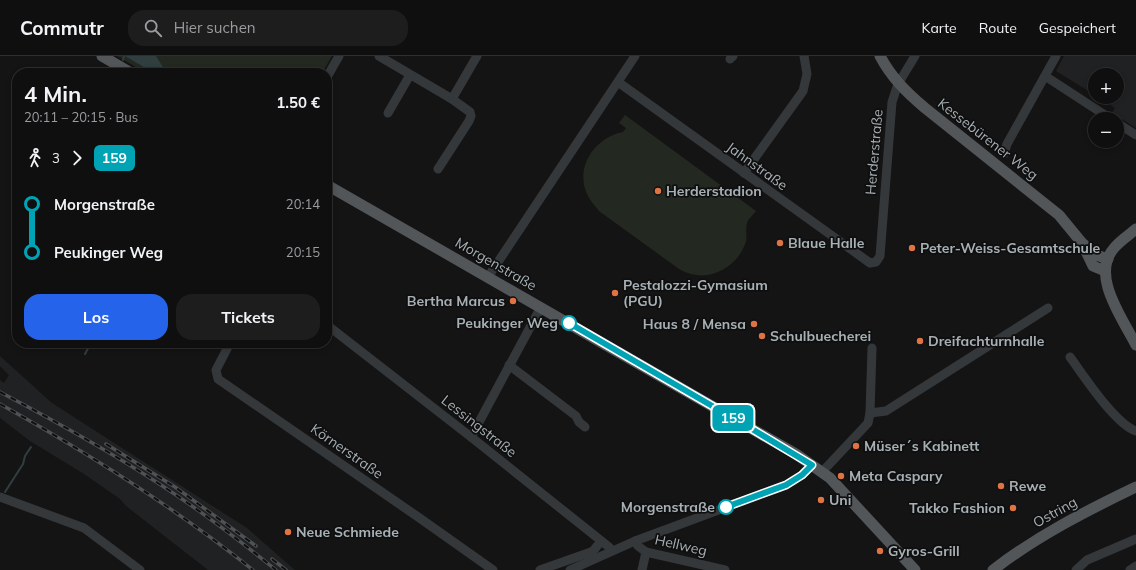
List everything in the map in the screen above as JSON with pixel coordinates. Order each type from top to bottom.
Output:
[{"type":"main road","points":[[102,56],[122,68]]},
{"type":"main road","name":"Kessebürener Weg","points":[[880,56],[898,84],[925,108],[1059,215],[1082,243],[1096,255],[1108,259]]},
{"type":"main road","name":"Morgenstraße","points":[[332,188],[812,465],[833,481],[915,570]]},
{"type":"main road","points":[[1136,229],[1114,247],[1108,259],[1105,271],[1106,281],[1111,297],[1136,345]]},
{"type":"main road","name":"Kessebürener Weg","points":[[1082,243],[1093,266],[1105,271]]},
{"type":"main road","name":"Ostring","points":[[993,570],[1049,532],[1136,487]]},
{"type":"street","points":[[332,68],[339,56]]},
{"type":"street","points":[[379,56],[452,99],[470,112],[471,116],[469,121],[438,169]]},
{"type":"street","points":[[452,99],[476,56]]},
{"type":"street","points":[[488,277],[635,56]]},
{"type":"street","points":[[744,173],[803,91],[807,74],[804,56]]},
{"type":"street","name":"Herderstraße","points":[[880,256],[892,102],[898,84],[915,56]]},
{"type":"street","points":[[1004,154],[1007,144],[1056,56]]},
{"type":"street","points":[[388,113],[410,75]]},
{"type":"street","points":[[1045,76],[1100,112]]},
{"type":"street","name":"Jahnstraße","points":[[618,82],[870,263],[876,262],[880,256]]},
{"type":"street","points":[[1124,128],[1136,136]]},
{"type":"street","points":[[471,437],[540,307]]},
{"type":"street","points":[[870,413],[886,411],[1048,308]]},
{"type":"street","name":"Lessingstraße","points":[[332,329],[471,437],[612,551]]},
{"type":"street","name":"Körnerstraße","points":[[227,348],[216,370],[218,379],[421,519],[492,570]]},
{"type":"street","points":[[822,472],[868,423],[870,413],[872,348]]},
{"type":"street","points":[[1070,357],[1110,409],[1128,427],[1136,430]]},
{"type":"street","points":[[509,365],[576,416],[579,422],[585,427]]},
{"type":"street","points":[[570,570],[635,541],[786,485],[802,475],[812,465]]},
{"type":"street","points":[[0,497],[84,528],[140,570]]},
{"type":"street","points":[[1076,570],[1087,560],[1136,539]]},
{"type":"street","points":[[540,570],[591,552],[601,541]]},
{"type":"street","name":"Hellweg","points":[[635,541],[638,546],[646,552],[708,568],[725,570]]},
{"type":"street","points":[[642,570],[646,552]]},
{"type":"street","points":[[1130,570],[1136,566]]},
{"type":"shaded area","points":[[117,56],[332,56],[325,68],[137,68]]},
{"type":"shaded area","points":[[125,56],[156,56],[163,68],[145,68]]},
{"type":"shaded area","points":[[1064,56],[1136,56],[1136,128],[1124,120],[1124,112],[1113,112],[1115,108],[1109,104],[1124,104],[1124,68],[1088,68],[1088,91],[1056,71]]},
{"type":"shaded area","name":"Herderstadion","points":[[625,115],[756,211],[747,223],[746,242],[741,252],[730,265],[723,270],[708,275],[699,275],[690,274],[679,269],[599,211],[589,198],[583,177],[585,166],[595,148],[612,135],[623,132],[626,128],[619,123]]},
{"type":"shaded area","points":[[0,356],[52,403],[247,528],[295,570],[208,570],[126,506],[120,499],[84,474],[30,441],[0,418],[0,380],[4,383],[9,375],[0,366]]},
{"type":"waterway","points":[[123,60],[124,56]]},
{"type":"waterway","points":[[85,354],[88,348]]},
{"type":"waterway","points":[[5,492],[23,464],[25,456],[31,447]]},
{"type":"railway","points":[[0,392],[122,460],[161,485],[220,526],[276,570]]},
{"type":"railway","points":[[0,404],[98,461],[193,524],[253,570]]},
{"type":"railway","points":[[106,444],[175,487],[256,546]]},
{"type":"railway","points":[[272,559],[286,570]]},
{"type":"bus line","name":"159","points":[[569,323],[796,454],[812,465],[802,475],[786,485],[726,507]]},
{"type":"place","name":"Herderstadion","points":[[658,191]]},
{"type":"place","name":"Blaue Halle","points":[[780,243]]},
{"type":"place","name":"Peter-Weiss-Gesamtschule","points":[[912,248]]},
{"type":"place","name":"Pestalozzi-Gymasium (PGU)","points":[[615,293]]},
{"type":"place","name":"Bertha Marcus","points":[[513,301]]},
{"type":"place","name":"Peukinger Weg","points":[[569,323]]},
{"type":"place","name":"Haus 8 / Mensa","points":[[754,324]]},
{"type":"place","name":"Schulbuecherei","points":[[762,336]]},
{"type":"place","name":"Dreifachturnhalle","points":[[920,341]]},
{"type":"place","name":"Müser´s Kabinett","points":[[856,446]]},
{"type":"place","name":"Meta Caspary","points":[[841,476]]},
{"type":"place","name":"Rewe","points":[[1001,486]]},
{"type":"place","name":"Uni","points":[[821,500]]},
{"type":"place","name":"Morgenstraße","points":[[726,507]]},
{"type":"place","name":"Takko Fashion","points":[[1013,508]]},
{"type":"place","name":"Neue Schmiede","points":[[288,532]]},
{"type":"place","name":"Gyros-Grill","points":[[880,551]]}]
